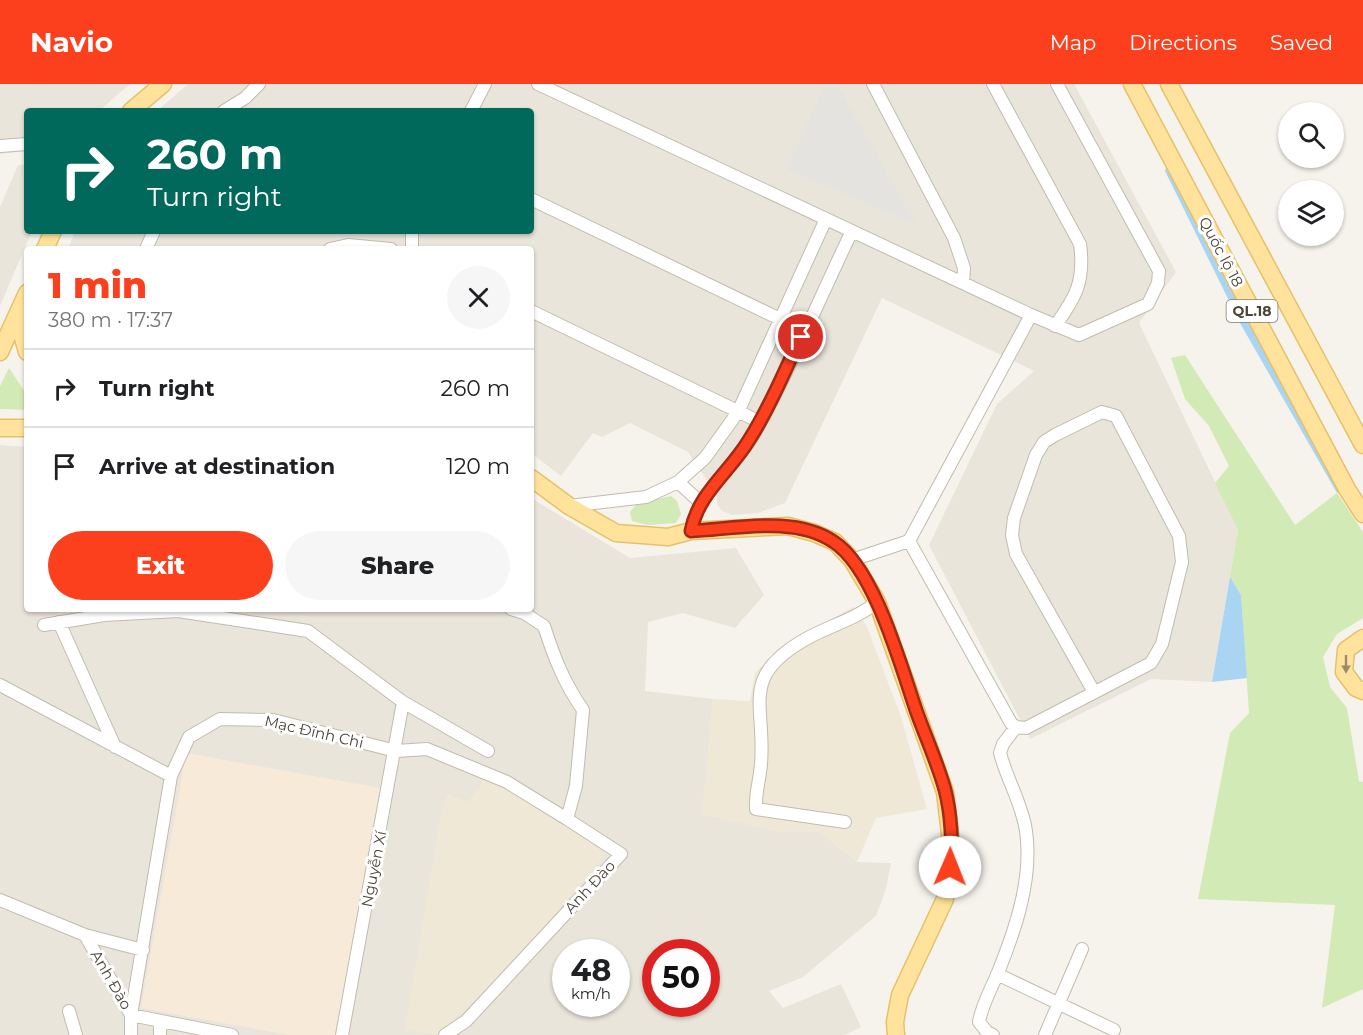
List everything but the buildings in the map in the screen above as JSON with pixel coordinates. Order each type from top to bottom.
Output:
[{"type":"main road","points":[[135,108],[163,84]]},
{"type":"main road","name":"Quốc lộ 18","points":[[1132,84],[1162,132],[1355,490],[1363,513]]},
{"type":"main road","name":"Quốc lộ 18","points":[[1142,84],[1162,132]]},
{"type":"main road","name":"QL.18","points":[[1169,84],[1191,117],[1363,426]]},
{"type":"main road","name":"QL.18","points":[[1179,84],[1191,117],[1363,445]]},
{"type":"main road","points":[[0,352],[24,300]]},
{"type":"main road","points":[[17,317],[24,342]]},
{"type":"main road","points":[[0,428],[24,428]]},
{"type":"main road","points":[[534,480],[569,506],[616,533],[668,537],[691,531],[788,526],[835,542],[852,560],[877,603],[945,792],[952,851],[945,899],[900,995],[895,1022],[896,1035]]},
{"type":"main road","points":[[1363,638],[1346,650],[1344,672],[1356,688],[1363,691]]},
{"type":"street","points":[[229,108],[245,98],[260,84]]},
{"type":"street","points":[[473,108],[485,84]]},
{"type":"street","points":[[538,84],[562,88],[826,219],[1031,315],[1079,335],[1148,304],[1158,283],[1159,272],[1057,84]]},
{"type":"street","points":[[873,84],[954,238],[964,268],[963,283]]},
{"type":"street","points":[[993,84],[1080,244],[1083,264],[1080,283],[1074,300],[1055,326]]},
{"type":"street","points":[[0,146],[24,144]]},
{"type":"street","points":[[534,200],[780,319]]},
{"type":"street","points":[[569,506],[646,497],[678,482],[705,458],[738,412],[826,219]]},
{"type":"street","points":[[691,531],[700,502],[733,464],[760,422],[852,231]]},
{"type":"street","points":[[534,312],[760,422]]},
{"type":"street","points":[[852,560],[909,541],[1031,315]]},
{"type":"street","points":[[909,541],[1011,723],[1016,727],[1026,728],[1151,663],[1158,654],[1182,562],[1179,536],[1116,416],[1110,412],[1102,412],[1044,442],[1032,466],[1014,518],[1012,535],[1016,554],[1094,692]]},
{"type":"street","points":[[678,482],[700,502]]},
{"type":"street","points":[[845,822],[756,809],[755,799],[761,763],[757,705],[762,678],[779,656],[805,639],[864,613],[877,603]]},
{"type":"street","points":[[44,625],[104,615],[160,612]]},
{"type":"street","points":[[184,612],[308,631],[404,702],[488,751]]},
{"type":"street","points":[[521,612],[544,626],[559,670],[568,689],[583,710],[576,786],[567,819]]},
{"type":"street","points":[[59,622],[115,747]]},
{"type":"street","points":[[0,685],[171,776]]},
{"type":"street","name":"Nguyễn Xí","points":[[342,1035],[404,702]]},
{"type":"street","name":"Mạc Đĩnh Chi","points":[[131,1035],[132,1015],[171,776],[189,737],[220,719],[273,720],[396,751],[427,749],[507,782],[567,819]]},
{"type":"street","points":[[993,1035],[987,1032],[979,1022],[981,1011],[997,974],[1026,886],[1027,834],[1021,804],[1000,753],[1002,744],[1016,727]]},
{"type":"street","name":"Anh Đào","points":[[445,1035],[466,1021],[621,854],[567,819]]},
{"type":"street","name":"Anh Đào","points":[[0,900],[85,935],[132,1015],[232,1035]]},
{"type":"street","points":[[85,935],[143,950]]},
{"type":"street","points":[[1045,1035],[1083,949]]},
{"type":"street","points":[[997,974],[1114,1030]]},
{"type":"street","points":[[69,1011],[76,1035]]},
{"type":"street","points":[[160,1021],[160,1035]]},
{"type":"shaded area","points":[[0,84],[130,84],[102,108],[24,108],[24,151],[0,154]]},
{"type":"shaded area","points":[[188,84],[1074,84],[1176,272],[1139,323],[1238,530],[1212,682],[1151,679],[1030,739],[929,545],[997,404],[1034,371],[882,298],[785,503],[758,513],[732,515],[722,511],[717,504],[717,495],[688,452],[630,423],[602,437],[593,433],[561,476],[534,455],[534,246],[69,246],[74,234],[534,234],[534,108],[160,108]]},
{"type":"shaded area","points":[[825,84],[837,84],[916,225],[787,169]]},
{"type":"shaded area","points":[[18,165],[24,165],[24,234],[31,234],[0,306],[0,207]]},
{"type":"shaded area","points":[[0,445],[24,447],[24,612],[534,612],[534,500],[630,558],[736,548],[764,595],[735,628],[683,613],[648,622],[645,691],[713,699],[703,814],[781,832],[821,832],[857,862],[891,863],[886,889],[876,916],[803,977],[769,991],[783,1008],[841,984],[861,1027],[845,1035],[0,1035]]},
{"type":"shaded area","points":[[853,607],[867,627],[901,717],[927,809],[876,818],[857,862],[821,832],[781,832],[702,814],[713,699],[750,701],[755,673],[777,650]]},
{"type":"shaded area","points":[[186,753],[380,788],[336,1035],[288,1035],[141,1008]]},
{"type":"shaded area","points":[[484,778],[543,808],[608,851],[516,962],[437,1035],[405,1030],[441,814],[448,794],[468,802]]},
{"type":"green space","points":[[1185,355],[1295,525],[1337,493],[1363,532],[1363,618],[1337,634],[1323,657],[1330,687],[1347,708],[1359,781],[1363,782],[1363,989],[1322,1008],[1335,905],[1198,899],[1230,733],[1249,713],[1241,595],[1230,577],[1238,530],[1215,483],[1229,466],[1209,426],[1185,399],[1171,358]]},
{"type":"green space","points":[[9,368],[24,390],[24,410],[0,409],[0,386]]},
{"type":"green space","points":[[671,496],[677,501],[681,514],[676,523],[648,525],[632,521],[630,512],[638,503]]},
{"type":"water","points":[[1168,162],[1345,490],[1337,493],[1240,323],[1165,171]]},
{"type":"water","points":[[1230,577],[1241,595],[1247,678],[1212,682]]},
{"type":"route","points":[[801,337],[751,438],[733,464],[700,502],[691,531],[788,526],[835,542],[852,560],[877,603],[945,792],[952,851],[950,867]]}]
